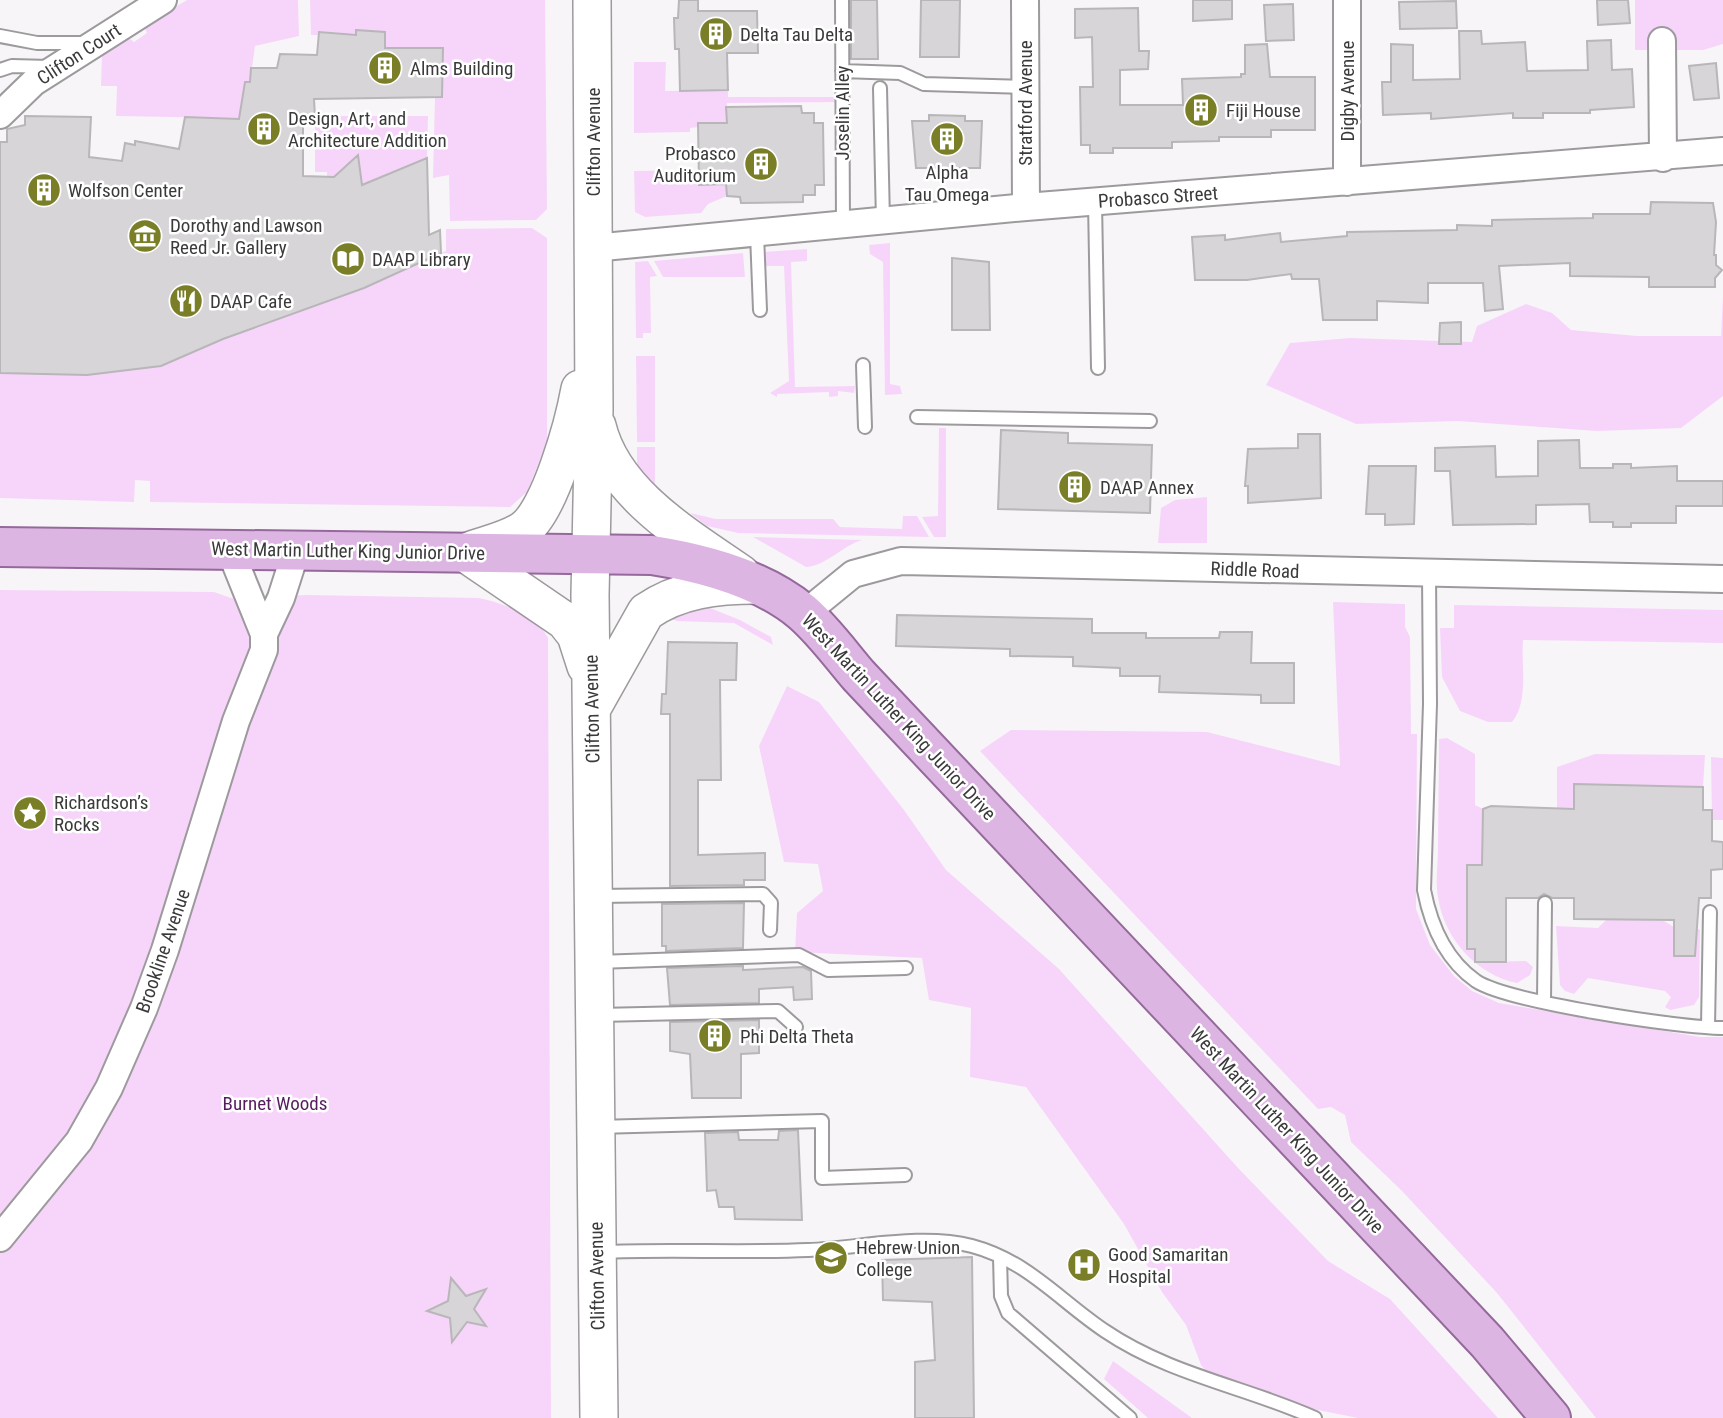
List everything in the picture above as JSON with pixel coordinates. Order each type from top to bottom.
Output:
[{"type":"main road","name":"Clifton Avenue","points":[[592,0],[594,410],[590,554],[599,1418]]},
{"type":"main road","points":[[465,553],[522,531],[541,507],[562,458],[578,400],[593,316]]},
{"type":"main road","points":[[594,410],[605,452],[629,485],[683,532],[757,584]]},
{"type":"main road","name":"West Martin Luther King Junior Drive","points":[[0,547],[652,555],[683,560],[757,584],[804,614],[859,676],[1488,1342],[1551,1418]]},
{"type":"main road","points":[[465,553],[565,621],[576,635],[584,656],[592,709]]},
{"type":"main road","points":[[592,709],[646,612],[676,596],[712,587],[757,584]]},
{"type":"street","name":"Clifton Court","points":[[0,115],[34,82],[163,0]]},
{"type":"street","name":"Stratford Avenue","points":[[1025,0],[1026,207]]},
{"type":"street","name":"Digby Avenue","points":[[1346,0],[1347,182]]},
{"type":"street","points":[[1662,41],[1663,158]]},
{"type":"street","name":"Probasco Street","points":[[593,248],[1026,207],[1663,158],[1723,151]]},
{"type":"street","points":[[230,550],[264,634]]},
{"type":"street","name":"Brookline Avenue","points":[[0,1238],[79,1141],[109,1088],[144,1008],[165,950],[236,721],[264,650],[264,634],[281,598],[296,551]]},
{"type":"street","name":"Riddle Road","points":[[804,614],[853,573],[901,561],[1723,579]]},
{"type":"lane","name":"Joselin Alley","points":[[842,0],[842,225]]},
{"type":"lane","points":[[0,36],[37,43],[98,43]]},
{"type":"lane","points":[[0,70],[12,66],[57,67]]},
{"type":"lane","points":[[842,71],[900,73],[924,84],[1025,86]]},
{"type":"lane","points":[[880,88],[883,221]]},
{"type":"lane","points":[[1095,202],[1098,368]]},
{"type":"lane","points":[[757,234],[760,310]]},
{"type":"lane","points":[[863,365],[865,426]]},
{"type":"lane","points":[[916,417],[1150,421]]},
{"type":"lane","points":[[1429,574],[1430,704],[1424,890],[1428,911],[1441,943],[1474,979],[1490,989],[1544,1001],[1723,1028]]},
{"type":"lane","points":[[593,896],[763,894],[771,903],[771,930]]},
{"type":"lane","points":[[1544,1001],[1545,903]]},
{"type":"lane","points":[[1708,1027],[1710,912]]},
{"type":"lane","points":[[593,962],[799,955],[828,970],[906,968]]},
{"type":"lane","points":[[593,1014],[778,1012],[796,1027]]},
{"type":"lane","points":[[595,1127],[822,1121],[822,1178],[905,1175]]},
{"type":"lane","points":[[597,1252],[807,1250],[927,1241],[971,1246],[1000,1257],[1047,1283],[1105,1332],[1191,1376],[1277,1401],[1315,1418]]},
{"type":"lane","points":[[1000,1257],[1001,1296],[1008,1313],[1130,1418]]},
{"type":"green space","points":[[187,0],[298,0],[299,36],[255,46],[250,82],[245,83],[232,158],[223,157],[230,118],[116,116],[117,86],[101,86],[102,56],[127,37],[134,42],[147,33],[144,26]]},
{"type":"green space","points":[[310,0],[545,0],[547,209],[536,220],[450,221],[449,175],[433,178],[435,97],[442,97],[442,48],[385,48],[385,32],[356,35],[319,32],[319,35],[311,35]]},
{"type":"green space","points":[[1635,0],[1723,0],[1723,44],[1703,50],[1635,50]]},
{"type":"green space","points":[[634,62],[666,62],[665,91],[728,90],[728,97],[839,97],[839,102],[727,103],[727,123],[699,123],[699,127],[690,128],[690,132],[634,133]]},
{"type":"green space","points":[[327,116],[428,116],[427,158],[363,185],[357,156],[327,184],[327,172],[315,172],[315,124],[327,124]]},
{"type":"green space","points":[[690,170],[690,176],[699,176],[700,185],[726,184],[727,196],[708,204],[701,213],[645,217],[635,212],[634,171]]},
{"type":"green space","points":[[532,228],[547,238],[547,442],[527,492],[510,507],[150,502],[150,481],[135,480],[134,502],[0,498],[0,373],[87,375],[161,366],[223,339],[364,288],[446,251],[446,229]]},
{"type":"green space","points":[[890,243],[890,384],[900,386],[902,394],[885,395],[883,262],[870,254],[869,245]]},
{"type":"green space","points":[[807,249],[807,261],[791,262],[795,387],[855,386],[854,393],[838,391],[838,396],[829,397],[829,392],[777,394],[777,397],[770,393],[789,381],[784,266],[764,266],[763,252]]},
{"type":"green space","points":[[743,253],[745,277],[663,277],[654,261]]},
{"type":"green space","points":[[648,261],[657,276],[650,277],[651,333],[643,333],[643,338],[636,338],[635,262]]},
{"type":"green space","points":[[1723,296],[1723,396],[1681,428],[1597,431],[1458,421],[1356,424],[1266,385],[1290,343],[1350,338],[1472,342],[1477,326],[1526,304],[1552,313],[1571,330],[1637,336],[1721,336]]},
{"type":"green space","points":[[636,356],[655,356],[655,442],[637,442]]},
{"type":"green space","points":[[939,428],[946,428],[946,537],[934,537],[922,517],[938,516]]},
{"type":"green space","points":[[637,447],[655,447],[655,485],[637,470]]},
{"type":"green space","points":[[1207,497],[1207,543],[1158,543],[1161,508],[1175,500]]},
{"type":"green space","points":[[690,513],[716,519],[833,519],[840,527],[902,529],[903,516],[917,516],[929,537],[738,533],[707,526]]},
{"type":"green space","points":[[753,537],[862,540],[820,563],[806,567]]},
{"type":"green space","name":"Burnet Woods","points":[[0,590],[214,592],[231,598],[307,595],[479,598],[508,607],[543,630],[548,638],[551,1418],[0,1418]]},
{"type":"green space","points":[[1333,602],[1405,604],[1405,627],[1410,637],[1411,734],[1417,734],[1416,909],[1430,945],[1454,976],[1472,991],[1499,1003],[1700,1037],[1723,1037],[1723,1418],[1596,1418],[1497,1293],[1402,1191],[1351,1142],[1345,1115],[1331,1107],[1318,1109],[980,751],[1011,730],[1207,732],[1340,766]]},
{"type":"green space","points":[[1454,605],[1723,610],[1723,643],[1523,640],[1523,683],[1517,714],[1512,722],[1488,722],[1460,711],[1442,677],[1440,628],[1454,628]]},
{"type":"green space","points":[[705,606],[740,620],[771,637],[773,645],[734,623],[677,621],[666,617]]},
{"type":"green space","points":[[787,686],[819,702],[904,810],[946,870],[1059,969],[1239,1169],[1328,1261],[1390,1299],[1498,1418],[1358,1418],[1313,1409],[1210,1376],[1201,1365],[1186,1325],[1162,1292],[1124,1224],[1026,1087],[970,1077],[971,1008],[929,1000],[922,958],[795,952],[797,913],[823,891],[818,864],[784,862],[759,746]]},
{"type":"green space","points":[[1447,738],[1475,754],[1475,805],[1483,809],[1482,865],[1467,866],[1467,949],[1475,949],[1475,962],[1526,961],[1533,967],[1530,975],[1517,983],[1489,972],[1476,963],[1465,953],[1455,941],[1441,912],[1437,885],[1439,739]]},
{"type":"green space","points":[[1595,754],[1705,755],[1703,787],[1575,784],[1574,809],[1557,810],[1557,767]]},
{"type":"green space","points":[[1711,757],[1723,758],[1723,820],[1712,820]]},
{"type":"green space","points":[[1608,918],[1664,921],[1674,927],[1674,956],[1695,956],[1695,927],[1700,930],[1699,997],[1694,1005],[1670,1010],[1665,1007],[1671,997],[1665,991],[1588,978],[1574,994],[1565,991],[1560,985],[1556,926],[1598,928]]},
{"type":"green space","points":[[1113,1361],[1192,1418],[1148,1418],[1104,1379]]},
{"type":"building","name":"Delta Tau Delta","points":[[679,0],[698,0],[698,11],[757,11],[758,53],[727,53],[728,90],[680,91],[679,49],[675,49],[674,18],[678,18]]},
{"type":"building","points":[[851,0],[877,0],[878,59],[851,59]]},
{"type":"building","points":[[921,0],[960,0],[959,57],[920,57]]},
{"type":"building","points":[[1193,0],[1232,0],[1232,19],[1193,21]]},
{"type":"building","points":[[1597,0],[1628,0],[1630,23],[1598,25]]},
{"type":"building","points":[[1456,1],[1457,28],[1400,29],[1399,2]]},
{"type":"building","points":[[1293,4],[1294,40],[1266,41],[1264,5]]},
{"type":"building","points":[[1138,8],[1139,51],[1149,51],[1148,69],[1120,70],[1120,105],[1183,105],[1182,79],[1241,77],[1241,74],[1245,74],[1245,45],[1267,44],[1270,77],[1315,77],[1315,130],[1271,130],[1271,137],[1219,137],[1219,141],[1172,142],[1172,148],[1113,148],[1113,153],[1090,153],[1090,145],[1081,145],[1080,87],[1093,87],[1092,37],[1075,38],[1075,9]]},
{"type":"building","points":[[356,30],[385,32],[385,48],[443,48],[442,97],[314,99],[315,117],[303,117],[303,176],[334,177],[358,155],[362,185],[427,158],[429,235],[440,230],[441,253],[364,288],[223,339],[161,366],[87,375],[0,373],[0,142],[7,142],[7,129],[25,125],[25,116],[91,117],[89,157],[122,161],[125,143],[135,145],[135,141],[179,149],[185,117],[239,119],[245,82],[250,82],[251,68],[277,68],[280,54],[317,55],[319,32],[356,35]]},
{"type":"building","points":[[1459,31],[1481,31],[1482,44],[1525,42],[1527,71],[1588,70],[1587,41],[1611,40],[1612,70],[1632,69],[1634,107],[1590,110],[1590,113],[1543,113],[1543,118],[1513,118],[1513,113],[1431,119],[1431,113],[1383,115],[1382,82],[1391,82],[1391,44],[1413,45],[1413,80],[1460,79]]},
{"type":"building","points":[[1716,63],[1719,98],[1694,100],[1689,66]]},
{"type":"building","name":"Probasco Auditorium","points":[[801,106],[802,113],[814,113],[814,123],[823,123],[824,185],[815,185],[815,195],[803,195],[803,202],[741,203],[740,197],[727,196],[726,184],[699,185],[698,123],[727,123],[726,107]]},
{"type":"building","name":"Alpha Tau Omega","points":[[929,115],[965,116],[965,121],[982,121],[980,168],[916,168],[912,121],[929,121]]},
{"type":"building","points":[[1651,202],[1713,203],[1716,222],[1714,255],[1716,265],[1722,270],[1715,278],[1715,287],[1649,287],[1649,277],[1570,276],[1570,263],[1499,266],[1503,309],[1485,311],[1483,283],[1428,283],[1428,303],[1377,301],[1377,320],[1323,320],[1319,279],[1292,279],[1291,274],[1247,280],[1195,280],[1192,237],[1225,235],[1225,240],[1280,233],[1281,242],[1347,236],[1347,232],[1457,230],[1457,225],[1492,226],[1492,220],[1593,218],[1593,214],[1650,214]]},
{"type":"building","points":[[952,258],[989,262],[990,330],[952,330]]},
{"type":"building","points":[[1461,322],[1461,344],[1439,344],[1440,323]]},
{"type":"building","name":"DAAP Annex","points":[[1001,430],[1068,433],[1068,443],[1152,445],[1150,513],[998,509]]},
{"type":"building","points":[[1298,434],[1320,434],[1321,498],[1248,503],[1248,486],[1245,486],[1248,449],[1298,448]]},
{"type":"building","points":[[1579,440],[1580,468],[1613,468],[1613,464],[1631,464],[1631,468],[1677,466],[1677,481],[1723,481],[1723,506],[1676,506],[1676,523],[1631,523],[1631,527],[1613,527],[1613,522],[1590,522],[1589,504],[1536,505],[1536,524],[1453,525],[1450,471],[1435,471],[1435,448],[1495,446],[1496,477],[1538,476],[1538,441]]},
{"type":"building","points":[[1369,466],[1416,466],[1414,524],[1385,525],[1385,514],[1366,514]]},
{"type":"building","points":[[897,615],[1092,619],[1092,633],[1146,633],[1146,638],[1219,638],[1220,632],[1252,632],[1251,663],[1294,663],[1294,703],[1261,703],[1261,695],[1159,692],[1160,676],[1120,676],[1120,668],[1073,666],[1073,657],[1010,656],[1010,649],[896,646]]},
{"type":"building","points":[[668,642],[737,643],[736,680],[720,680],[721,780],[698,780],[698,855],[765,853],[765,880],[744,880],[744,885],[670,886],[670,714],[661,714],[662,694],[666,694]]},
{"type":"building","points":[[1574,784],[1703,787],[1703,810],[1712,810],[1712,841],[1723,842],[1723,869],[1711,870],[1711,898],[1699,898],[1695,956],[1674,956],[1674,920],[1574,919],[1574,898],[1552,898],[1544,894],[1538,898],[1506,898],[1506,962],[1475,962],[1475,949],[1467,949],[1467,865],[1482,865],[1483,809],[1491,806],[1574,809]]},
{"type":"building","points":[[744,903],[743,948],[666,951],[666,946],[662,946],[662,904]]},
{"type":"building","points":[[743,966],[743,970],[803,967],[811,971],[812,999],[794,1000],[793,987],[759,989],[759,1003],[670,1005],[667,968]]},
{"type":"building","points":[[759,1020],[759,1053],[741,1054],[741,1098],[692,1098],[690,1054],[670,1051],[670,1022]]},
{"type":"building","points":[[798,1130],[802,1220],[735,1219],[734,1207],[719,1207],[716,1190],[707,1191],[705,1133],[738,1132],[739,1140],[778,1140],[779,1131]]},
{"type":"building","points":[[972,1257],[974,1418],[915,1418],[915,1362],[935,1360],[932,1302],[883,1300],[882,1260]]},
{"type":"building","points":[[451,1278],[466,1296],[486,1289],[474,1309],[486,1326],[467,1322],[452,1342],[450,1318],[427,1311],[448,1301]]},
{"type":"place","name":"Delta Tau Delta","points":[[716,34]]},
{"type":"place","name":"Alms Building","points":[[385,68]]},
{"type":"place","name":"Fiji House","points":[[1201,110]]},
{"type":"place","name":"Design, Art, and Architecture Addition","points":[[264,129]]},
{"type":"place","name":"Alpha Tau Omega","points":[[947,139]]},
{"type":"place","name":"Probasco Auditorium","points":[[761,164]]},
{"type":"place","name":"Wolfson Center","points":[[44,190]]},
{"type":"place","name":"Dorothy and Lawson Reed Jr. Gallery","points":[[145,236]]},
{"type":"place","name":"DAAP Library","points":[[348,259]]},
{"type":"place","name":"DAAP Cafe","points":[[186,301]]},
{"type":"place","name":"DAAP Annex","points":[[1075,487]]},
{"type":"place","name":"Richardson’s Rocks","points":[[30,813]]},
{"type":"place","name":"Phi Delta Theta","points":[[715,1036]]},
{"type":"place","name":"Hebrew Union College","points":[[831,1258]]},
{"type":"place","name":"Good Samaritan Hospital","points":[[1084,1265]]}]
